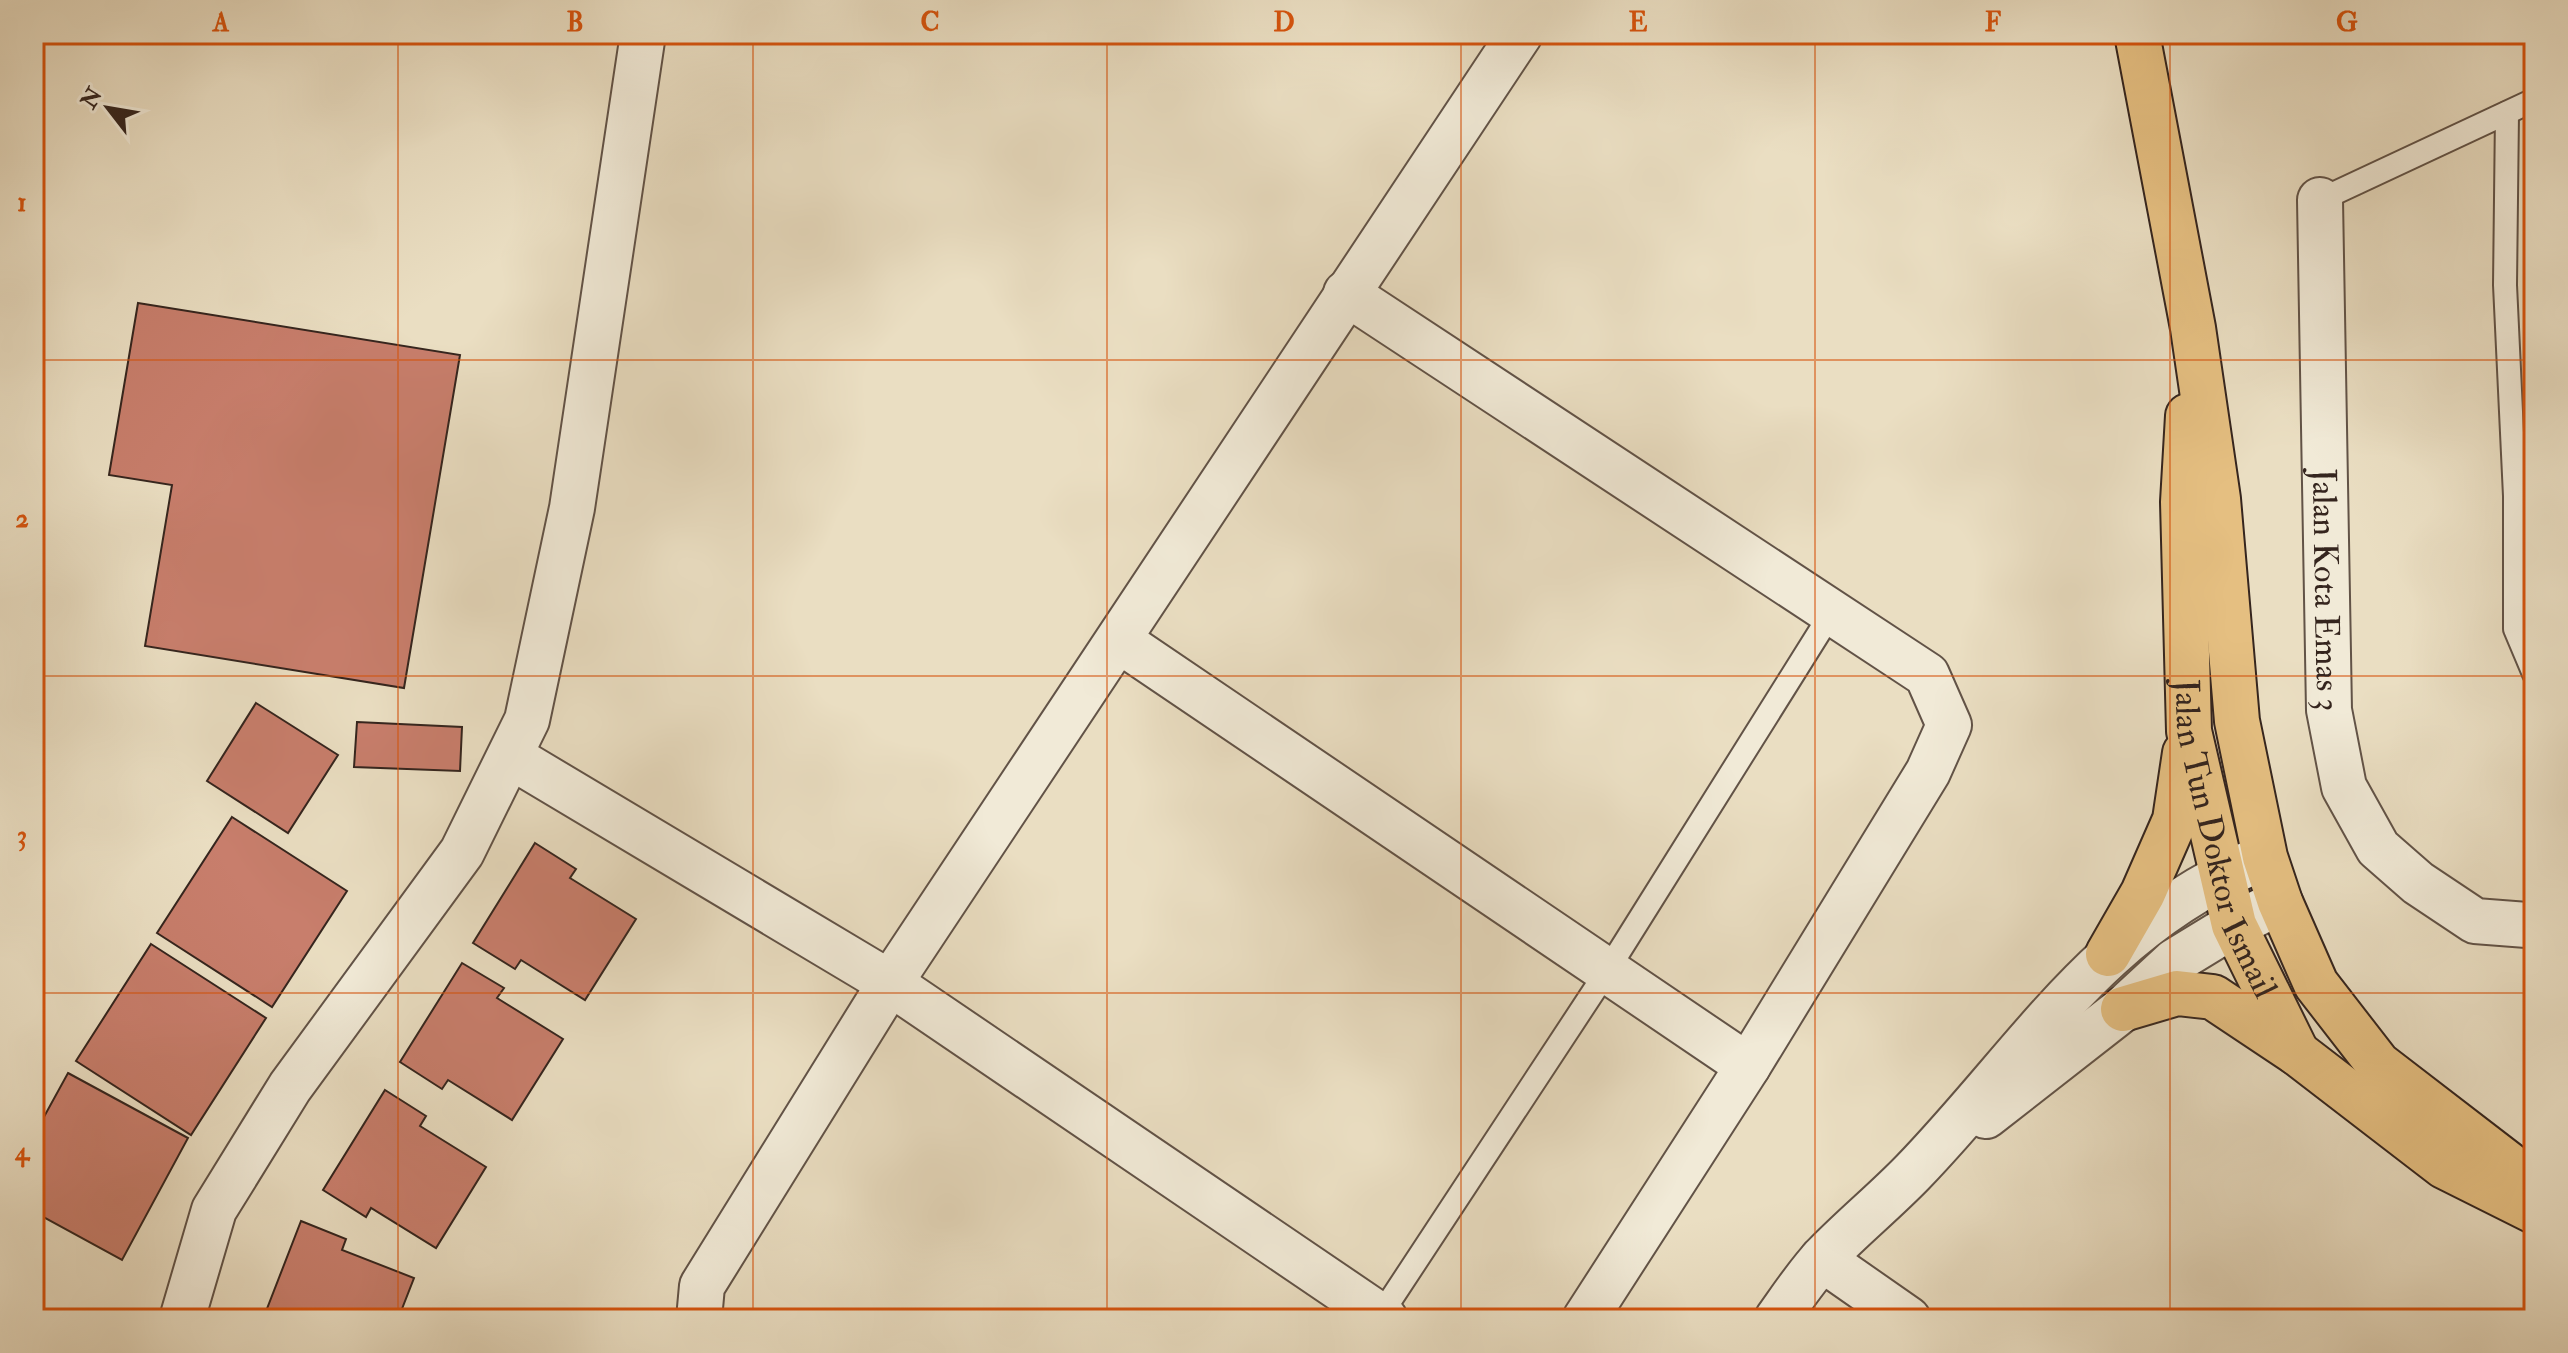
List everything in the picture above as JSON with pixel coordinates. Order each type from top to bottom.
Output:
[{"type":"highway","name":"Jalan Tun Doktor Ismail","points":[[2137,34],[2193,328],[2218,499],[2237,721],[2265,857],[2280,902],[2316,984],[2378,1064],[2534,1184]]},
{"type":"highway","name":"Jalan Tun Doktor Ismail","points":[[2193,328],[2183,502],[2189,731],[2234,925],[2297,1053],[2444,1166],[2534,1211]]},
{"type":"highway","points":[[2108,954],[2143,893],[2175,820],[2189,731]]},
{"type":"highway","points":[[2123,1009],[2177,993],[2213,997],[2297,1053]]},
{"type":"street","points":[[182,1319],[214,1210],[290,1087],[462,852],[527,720],[572,508],[643,34]]},
{"type":"street","points":[[699,1319],[702,1286],[890,983],[1120,641],[1346,293],[1520,34]]},
{"type":"street","name":"Jalan Kota Emas 3","points":[[2320,200],[2329,710],[2344,787],[2378,848],[2418,883],[2475,921],[2527,925],[2534,922]]},
{"type":"street","points":[[1346,293],[1927,675],[1949,725],[1928,772],[1748,1066],[1585,1319]]},
{"type":"street","points":[[1120,641],[1748,1066]]},
{"type":"street","points":[[510,756],[890,983],[1381,1318]]},
{"type":"street","points":[[1777,1319],[1822,1259],[1914,1171],[2048,1014],[2108,954],[2222,875],[2265,857]]},
{"type":"street","points":[[1914,1171],[2123,1009],[2175,961],[2234,925],[2280,902]]},
{"type":"street","points":[[1822,1259],[1908,1319]]},
{"type":"lane","points":[[2320,200],[2534,100]]},
{"type":"lane","points":[[2507,113],[2505,285],[2515,496],[2515,629],[2534,674]]},
{"type":"lane","points":[[1381,1318],[1607,971],[1832,612]]},
{"type":"building","points":[[138,303],[460,355],[404,688],[145,646],[172,485],[109,475]]},
{"type":"building","points":[[256,703],[338,755],[288,833],[207,781]]},
{"type":"building","points":[[357,722],[462,727],[460,771],[354,767]]},
{"type":"building","points":[[232,817],[347,891],[272,1007],[157,933]]},
{"type":"building","points":[[535,843],[576,869],[570,878],[636,919],[585,1000],[521,960],[515,969],[473,943]]},
{"type":"building","points":[[151,944],[266,1018],[191,1135],[76,1061]]},
{"type":"building","points":[[462,963],[504,988],[497,998],[563,1039],[512,1120],[448,1080],[442,1089],[400,1062]]},
{"type":"building","points":[[68,1073],[188,1138],[122,1260],[34,1212],[34,1135]]},
{"type":"building","points":[[385,1090],[426,1116],[420,1126],[486,1167],[436,1248],[371,1208],[366,1217],[323,1190]]},
{"type":"building","points":[[301,1221],[346,1239],[342,1250],[414,1278],[398,1319],[263,1319]]}]
